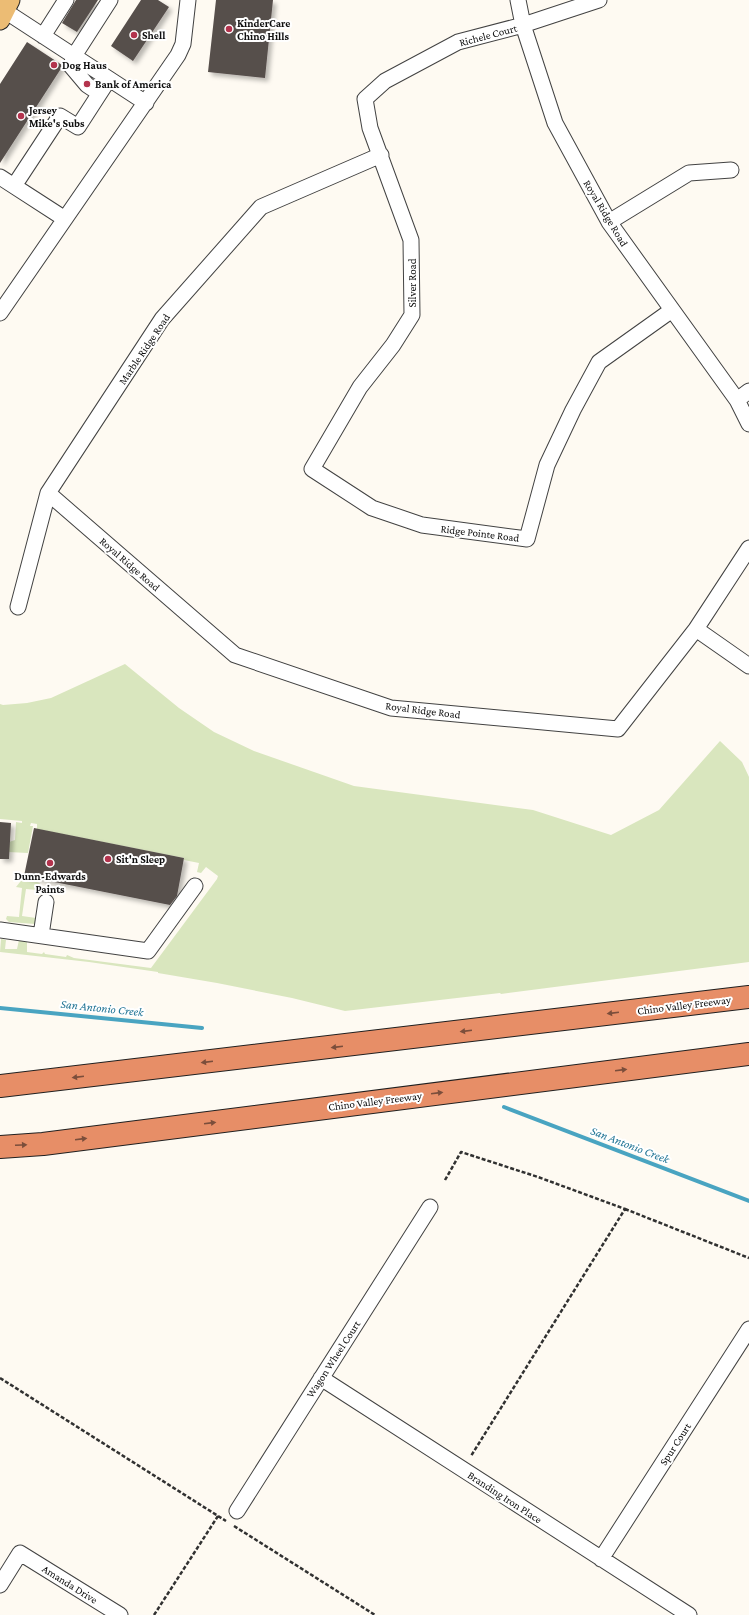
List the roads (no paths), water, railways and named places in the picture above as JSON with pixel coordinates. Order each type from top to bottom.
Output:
[{"type":"highway","name":"Chino Valley Freeway","points":[[4,1086],[749,997]]},
{"type":"highway","name":"Chino Valley Freeway","points":[[0,1146],[43,1144],[749,1054]]},
{"type":"street","points":[[43,36],[66,0]]},
{"type":"street","points":[[99,93],[87,85],[71,66],[74,56],[110,0]]},
{"type":"street","points":[[0,313],[146,103],[180,50],[188,0]]},
{"type":"street","name":"Royal Ridge Road","points":[[518,0],[523,25],[555,123],[609,222],[737,400],[749,424]]},
{"type":"street","name":"Richele Court","points":[[365,99],[385,81],[458,42],[523,25],[599,0]]},
{"type":"street","points":[[5,10],[146,103]]},
{"type":"street","points":[[14,186],[60,116],[78,127],[109,79]]},
{"type":"street","name":"Silver Road","points":[[312,469],[360,387],[393,345],[412,315],[411,240],[370,128],[365,99]]},
{"type":"street","name":"Marble Ridge Road","points":[[18,607],[48,493],[162,320],[261,207],[381,155]]},
{"type":"street","points":[[609,222],[689,173],[731,170]]},
{"type":"street","points":[[0,177],[65,220]]},
{"type":"street","name":"Ridge Pointe Road","points":[[312,469],[372,508],[422,525],[527,539],[547,465],[573,410],[599,362],[672,310]]},
{"type":"street","points":[[737,400],[749,391]]},
{"type":"street","name":"Royal Ridge Road","points":[[48,493],[235,655],[391,708],[618,729],[696,629],[749,548]]},
{"type":"street","points":[[696,629],[749,666]]},
{"type":"street","points":[[0,930],[148,951],[195,886]]},
{"type":"street","points":[[41,935],[46,902]]},
{"type":"street","name":"Wagon Wheel Court","points":[[237,1511],[430,1207]]},
{"type":"street","name":"Spur Court","points":[[601,1559],[749,1328]]},
{"type":"street","name":"Branding Iron Place","points":[[321,1378],[689,1615]]},
{"type":"street","name":"Amanda Drive","points":[[0,1585],[20,1553],[120,1615]]},
{"type":"waterway","name":"San Antonio Creek","points":[[0,1008],[202,1028]]},
{"type":"waterway","name":"San Antonio Creek","points":[[504,1107],[749,1201]]},
{"type":"place","name":"KinderCare Chino Hills","points":[[229,29]]},
{"type":"place","name":"Shell","points":[[134,35]]},
{"type":"place","name":"Dog Haus","points":[[54,65]]},
{"type":"place","name":"Bank of America","points":[[87,84]]},
{"type":"place","name":"Jersey Mike's Subs","points":[[21,116]]},
{"type":"place","name":"Sit'n Sleep","points":[[108,859]]},
{"type":"place","name":"Dunn-Edwards Paints","points":[[50,863]]}]
